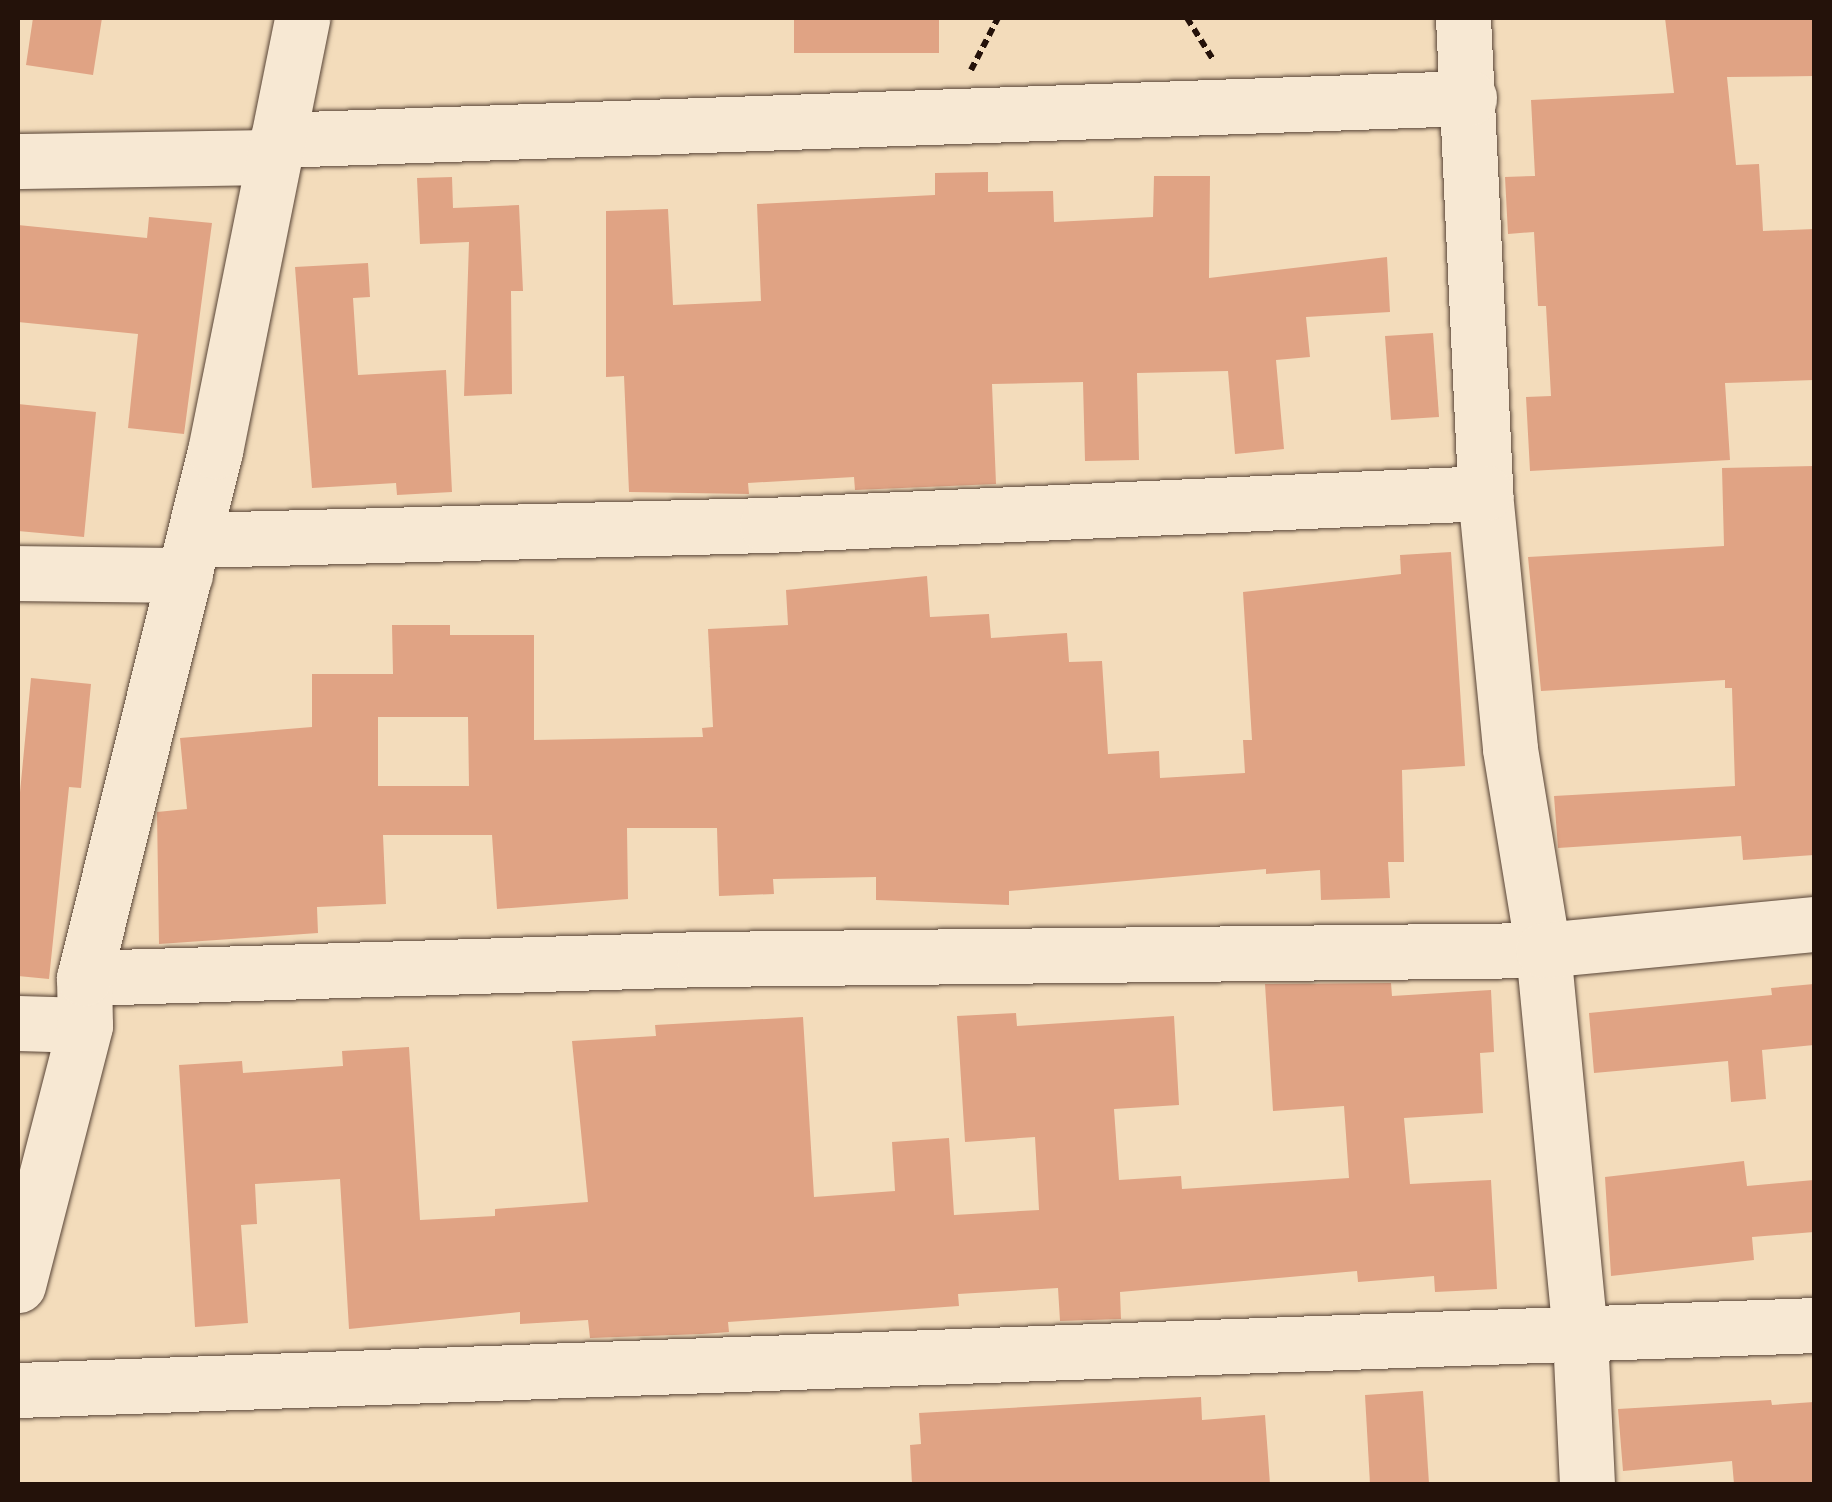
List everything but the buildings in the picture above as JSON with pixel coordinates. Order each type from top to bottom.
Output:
[{"type":"street","points":[[18,1285],[189,557],[302,18]]},
{"type":"street","points":[[1463,18],[1470,98],[1485,493],[1510,749],[1542,950],[1580,1336],[1587,1484]]},
{"type":"street","points":[[18,161],[1470,98]]},
{"type":"street","points":[[18,573],[189,557],[766,525],[1485,493]]},
{"type":"street","points":[[18,1023],[84,1002],[704,959],[1542,950],[1814,924]]},
{"type":"street","points":[[18,1390],[1814,1326]]}]
